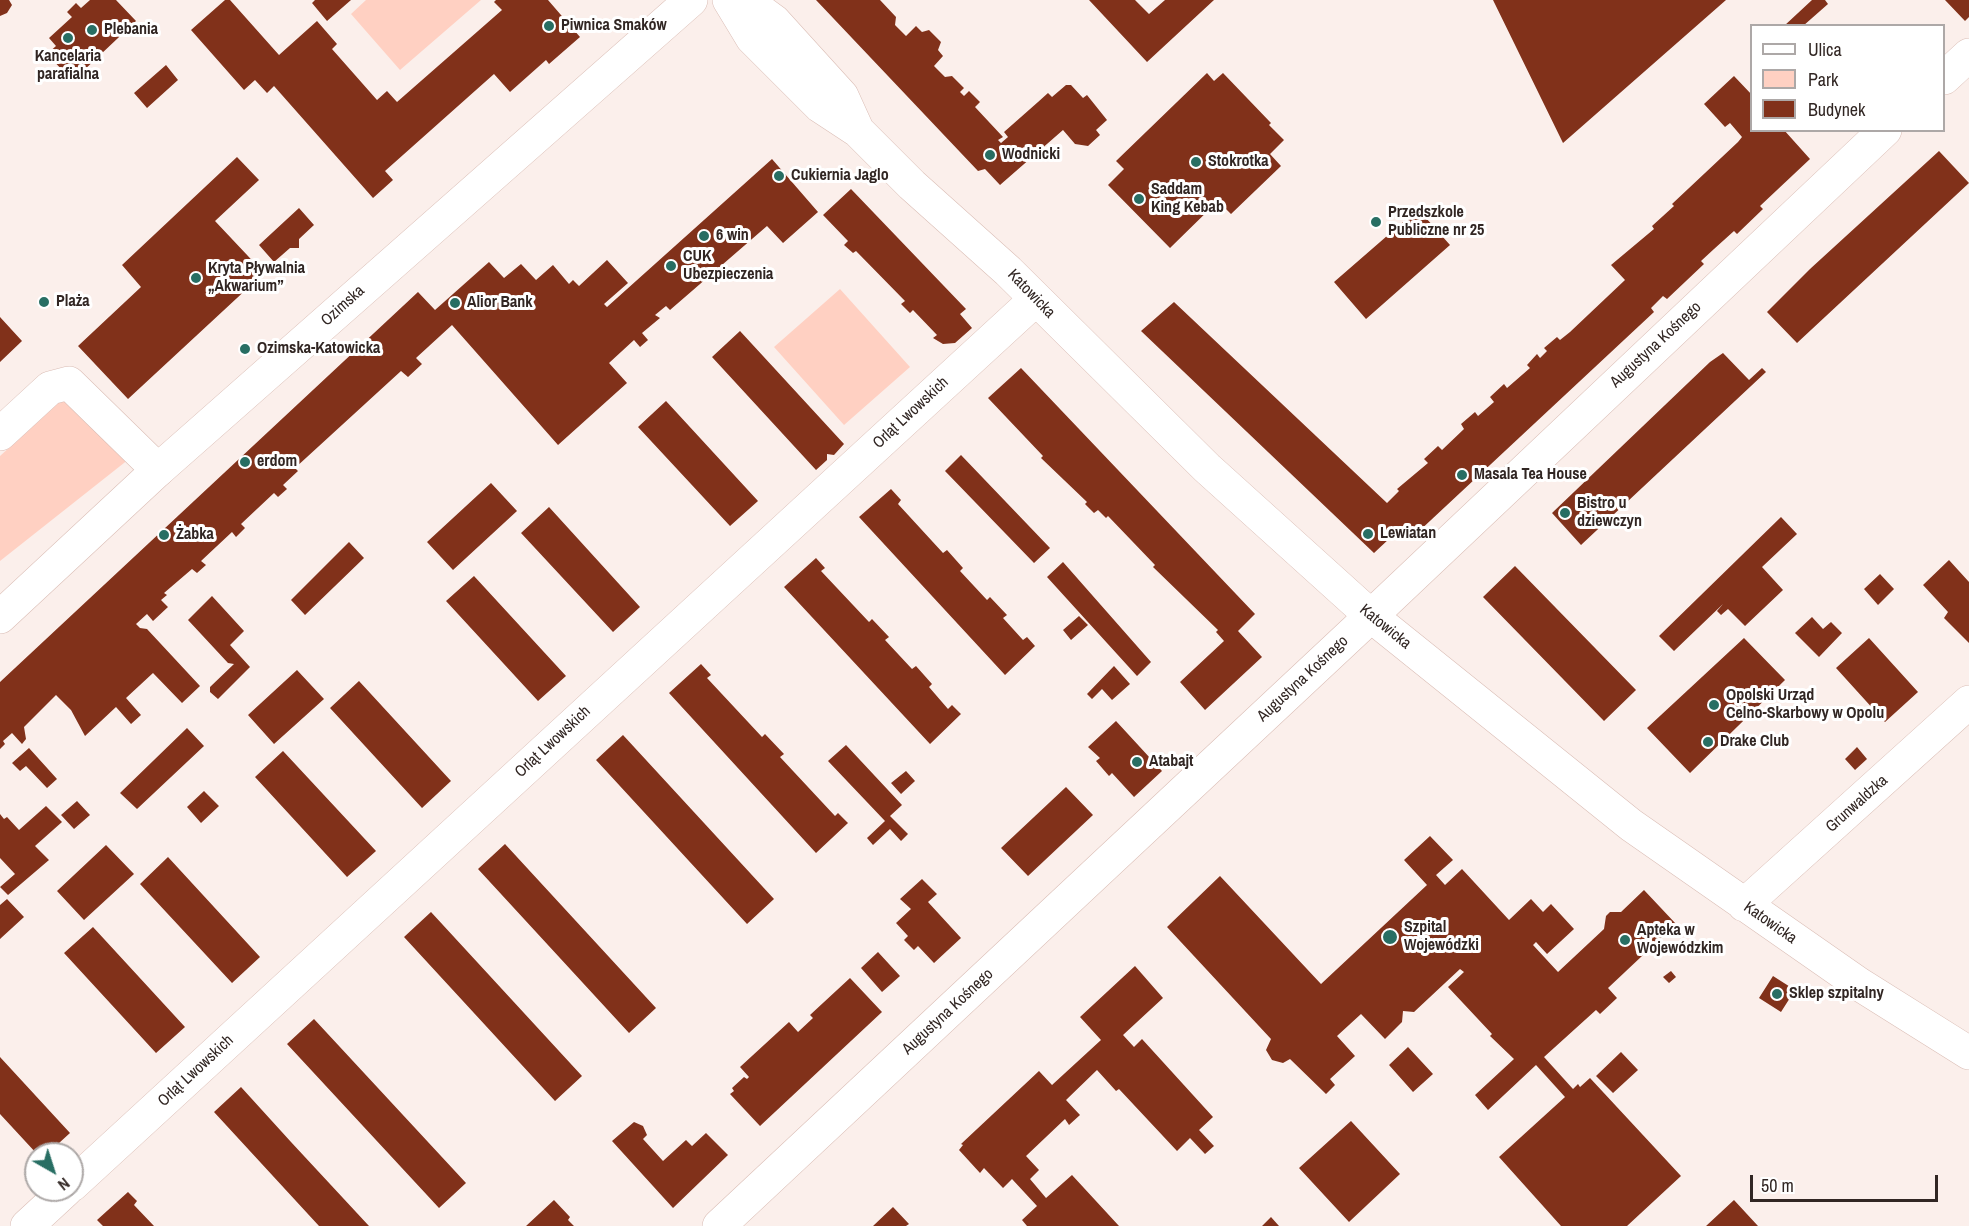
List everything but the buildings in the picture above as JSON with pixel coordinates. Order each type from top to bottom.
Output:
[{"type":"street","name":"Ozimska","points":[[0,616],[158,470],[691,0]]},
{"type":"street","name":"Katowicka","points":[[729,0],[753,38],[820,106],[858,131],[912,185],[1008,271],[1207,468],[1371,616],[1583,788],[1744,905],[1859,984],[1969,1053]]},
{"type":"street","name":"Katowicka","points":[[746,0],[774,21],[842,96],[858,131]]},
{"type":"street","points":[[1945,77],[1969,55]]},
{"type":"street","name":"Augustyna Kośnego","points":[[718,1226],[1371,616],[1883,132]]},
{"type":"street","name":"Orląt Lwowskich","points":[[84,1174],[1035,300]]},
{"type":"street","points":[[0,434],[50,388],[69,383],[158,470]]},
{"type":"street","name":"Grunwaldzka","points":[[1744,905],[1969,702]]},
{"type":"street","points":[[27,1226],[53,1202]]},
{"type":"green space","points":[[366,0],[481,0],[400,70],[351,14]]},
{"type":"green space","points":[[840,289],[910,367],[844,425],[774,347]]},
{"type":"green space","points":[[66,396],[129,459],[0,561],[0,456]]},
{"type":"place","name":"Piwnica Smaków","points":[[549,26]]},
{"type":"place","name":"Plebania","points":[[92,30]]},
{"type":"place","name":"Kancelaria parafialna","points":[[68,38]]},
{"type":"place","name":"Wodnicki","points":[[990,155]]},
{"type":"place","name":"Stokrotka","points":[[1196,162]]},
{"type":"place","name":"Cukiernia Jaglo","points":[[779,176]]},
{"type":"place","name":"Saddam King Kebab","points":[[1139,199]]},
{"type":"place","name":"Przedszkole Publiczne nr 25","points":[[1376,222]]},
{"type":"place","name":"6 win","points":[[704,236]]},
{"type":"place","name":"CUK Ubezpieczenia","points":[[671,266]]},
{"type":"place","name":"Kryta Pływalnia „Akwarium”","points":[[196,278]]},
{"type":"place","name":"Plaża","points":[[44,302]]},
{"type":"place","name":"Alior Bank","points":[[455,303]]},
{"type":"place","name":"Ozimska-Katowicka","points":[[245,349]]},
{"type":"place","name":"erdom","points":[[245,462]]},
{"type":"place","name":"Masala Tea House","points":[[1462,475]]},
{"type":"place","name":"Bistro u dziewczyn","points":[[1565,513]]},
{"type":"place","name":"Lewiatan","points":[[1368,534]]},
{"type":"place","name":"Żabka","points":[[164,535]]},
{"type":"place","name":"Opolski Urząd Celno-Skarbowy w Opolu","points":[[1714,705]]},
{"type":"place","name":"Drake Club","points":[[1708,742]]},
{"type":"place","name":"Atabajt","points":[[1137,762]]},
{"type":"place","name":"Szpital Wojewódzki","points":[[1390,937]]},
{"type":"place","name":"Apteka w Wojewódzkim","points":[[1625,940]]},
{"type":"place","name":"Sklep szpitalny","points":[[1777,994]]}]
